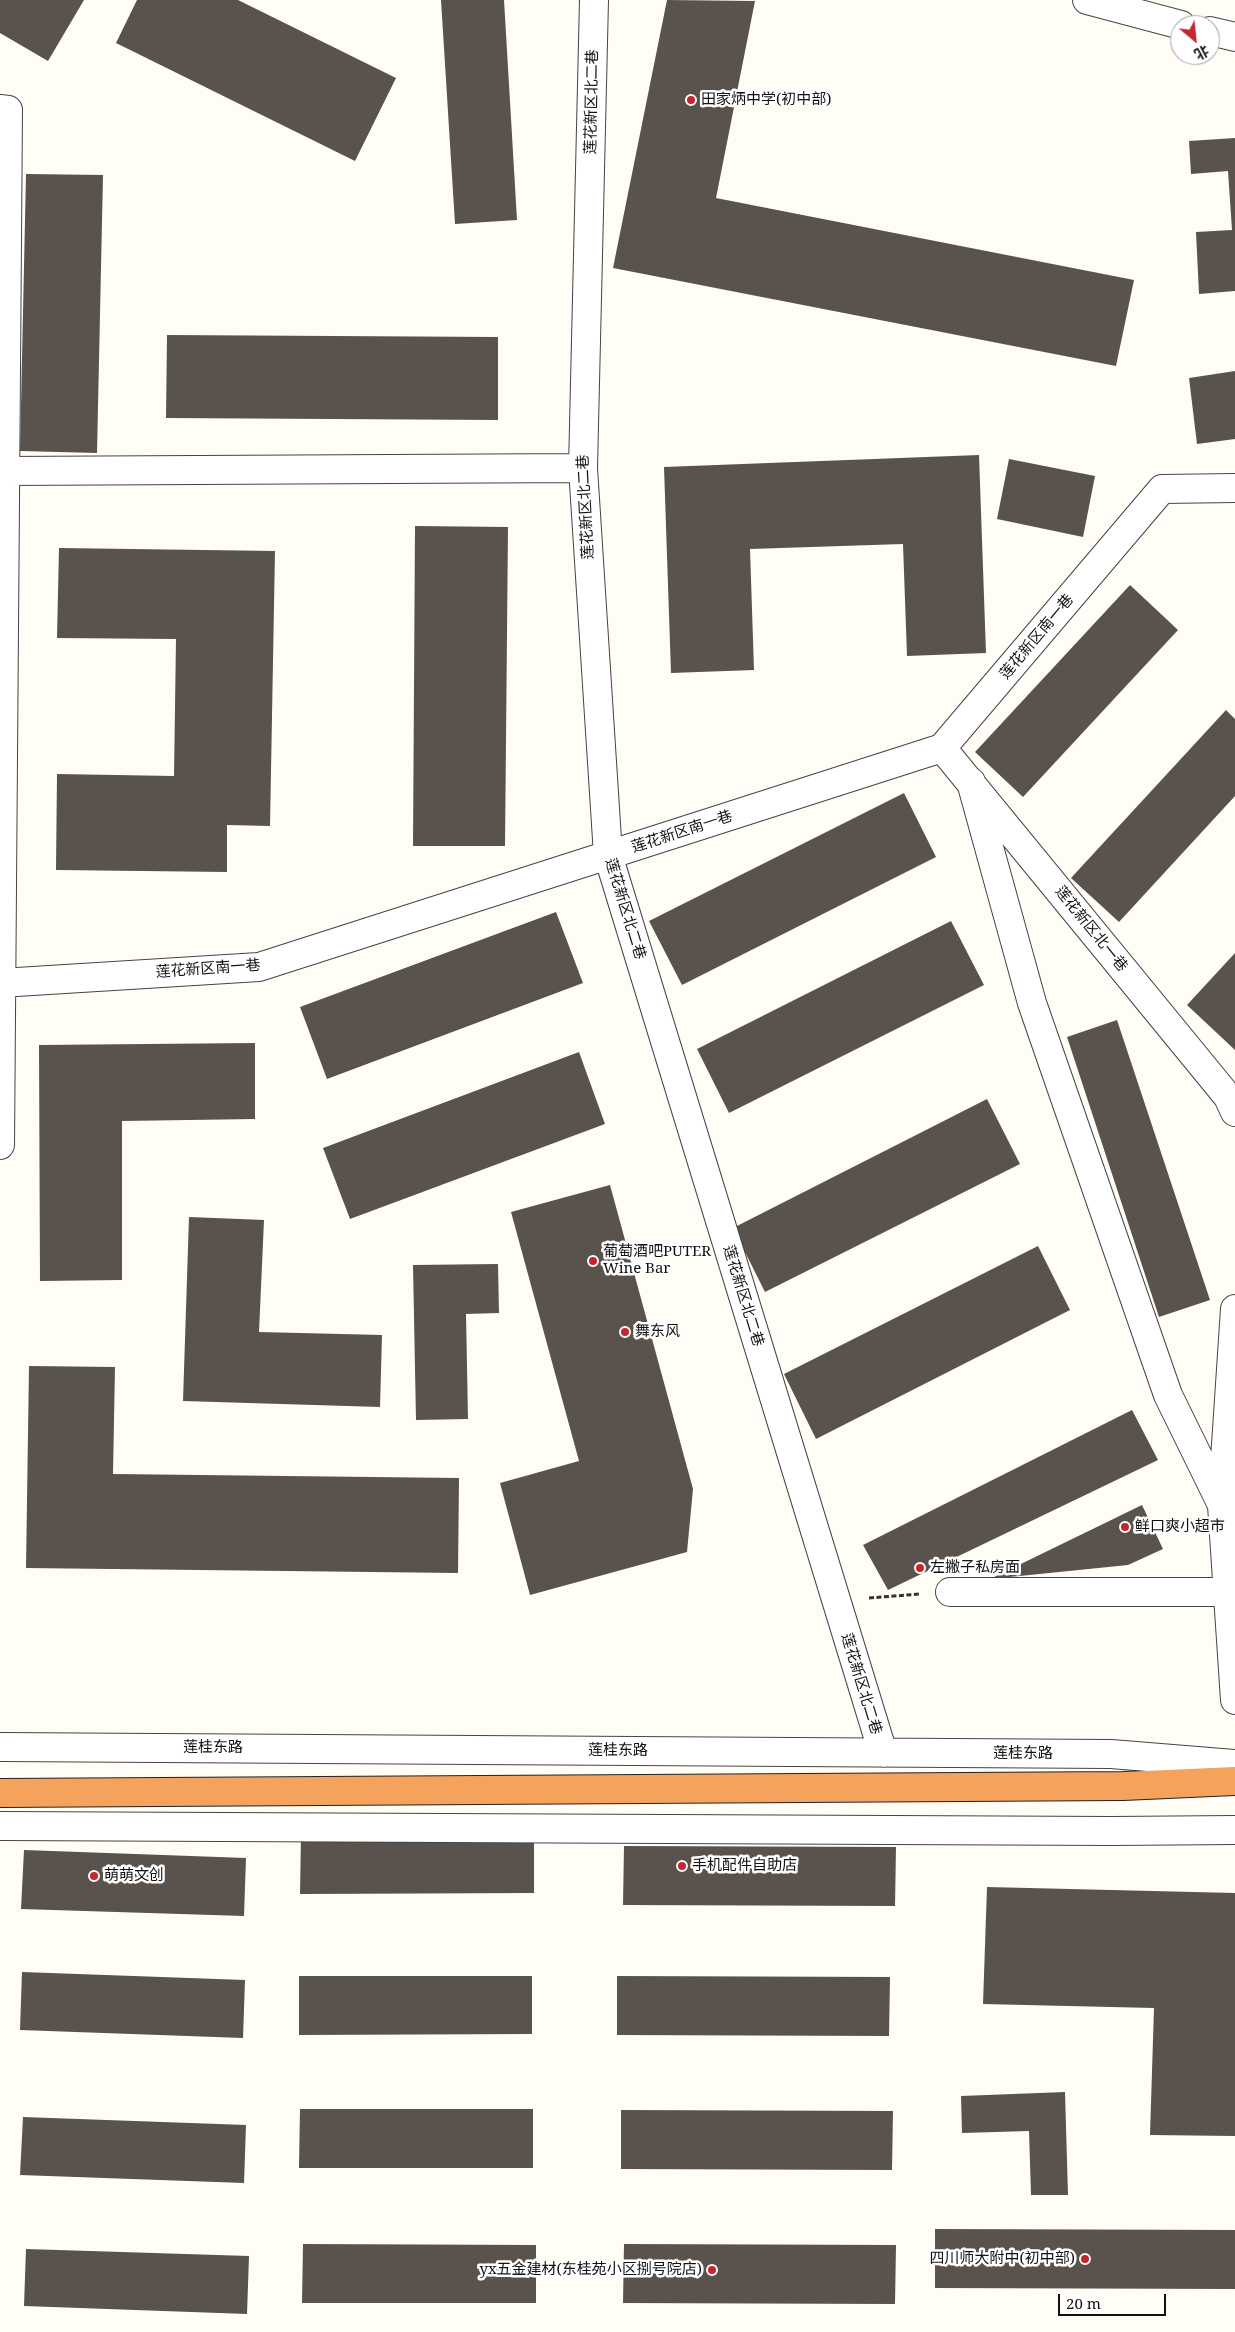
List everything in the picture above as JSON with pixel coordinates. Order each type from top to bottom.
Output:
[{"type":"highway","points":[[0,1793],[1123,1786],[1235,1781]]},
{"type":"street","name":"莲花新区北二巷","points":[[594,0],[583,468],[608,856],[883,1753]]},
{"type":"street","points":[[1087,0],[1170,22]]},
{"type":"street","points":[[1220,33],[1235,37]]},
{"type":"street","points":[[0,109],[8,110],[0,1145]]},
{"type":"street","points":[[5,471],[583,468]]},
{"type":"street","name":"莲花新区南一巷","points":[[1,983],[259,967],[942,748],[1162,489],[1235,488]]},
{"type":"street","name":"莲花新区北一巷","points":[[942,748],[1228,1097],[1235,1112]]},
{"type":"street","points":[[971,782],[1032,1003],[1165,1385],[1222,1505]]},
{"type":"street","points":[[1235,1309],[1222,1505],[1235,1700]]},
{"type":"street","points":[[950,1592],[1228,1592]]},
{"type":"street","name":"莲桂东路","points":[[0,1747],[1111,1754],[1235,1764]]},
{"type":"street","points":[[0,1826],[1235,1830]]},
{"type":"path","points":[[867,1599],[950,1592]]},
{"type":"building","points":[[0,0],[84,0],[48,61],[0,33]]},
{"type":"building","points":[[137,0],[238,0],[396,78],[355,161],[116,43]]},
{"type":"building","points":[[441,0],[504,0],[517,220],[455,224]]},
{"type":"building","name":"田家炳中学(初中部)","points":[[667,0],[755,1],[716,198],[1134,280],[1116,366],[613,268]]},
{"type":"building","points":[[1235,138],[1235,291],[1199,294],[1196,232],[1232,230],[1228,171],[1191,174],[1189,141]]},
{"type":"building","points":[[26,174],[103,175],[97,453],[20,451]]},
{"type":"building","points":[[167,335],[498,337],[498,420],[166,418]]},
{"type":"building","points":[[1235,371],[1235,439],[1197,444],[1189,378]]},
{"type":"building","points":[[979,455],[986,653],[907,656],[903,544],[750,549],[754,670],[671,673],[664,467]]},
{"type":"building","points":[[1009,459],[1095,476],[1083,537],[997,519]]},
{"type":"building","points":[[415,526],[508,527],[505,846],[413,846]]},
{"type":"building","points":[[59,548],[275,551],[270,826],[227,825],[227,872],[56,870],[57,774],[174,776],[176,639],[57,638]]},
{"type":"building","points":[[1130,585],[1178,630],[1023,797],[975,752]]},
{"type":"building","points":[[1226,710],[1235,719],[1235,796],[1119,922],[1071,878]]},
{"type":"building","points":[[904,793],[936,857],[682,985],[649,921]]},
{"type":"building","points":[[556,912],[583,983],[327,1079],[300,1007]]},
{"type":"building","points":[[951,921],[984,985],[729,1113],[697,1049]]},
{"type":"building","points":[[1235,953],[1235,1050],[1187,1005]]},
{"type":"building","points":[[1117,1020],[1210,1300],[1159,1317],[1067,1037]]},
{"type":"building","points":[[255,1043],[255,1119],[122,1121],[122,1280],[40,1281],[39,1045]]},
{"type":"building","points":[[579,1052],[605,1124],[350,1219],[323,1148]]},
{"type":"building","points":[[987,1099],[1020,1164],[765,1292],[733,1228]]},
{"type":"building","points":[[610,1185],[693,1489],[687,1552],[530,1595],[500,1483],[579,1461],[511,1212]]},
{"type":"building","points":[[189,1217],[264,1220],[259,1332],[382,1335],[380,1407],[183,1401]]},
{"type":"building","points":[[1038,1246],[1070,1310],[816,1439],[784,1374]]},
{"type":"building","points":[[498,1264],[499,1313],[466,1314],[468,1419],[416,1420],[413,1265]]},
{"type":"building","points":[[29,1366],[115,1367],[113,1474],[459,1478],[458,1573],[26,1568]]},
{"type":"building","points":[[1132,1410],[1158,1460],[888,1590],[863,1545]]},
{"type":"building","name":"鲜口爽小超市","points":[[1142,1505],[1163,1549],[1128,1565],[990,1579]]},
{"type":"building","points":[[301,1835],[534,1835],[534,1893],[300,1894]]},
{"type":"building","points":[[624,1846],[896,1847],[895,1906],[623,1905]]},
{"type":"building","points":[[24,1850],[246,1858],[244,1916],[21,1909]]},
{"type":"building","points":[[987,1887],[1235,1893],[1235,2136],[1150,2135],[1154,2008],[983,2004]]},
{"type":"building","points":[[22,1972],[245,1980],[243,2038],[20,2030]]},
{"type":"building","points":[[299,1976],[532,1976],[532,2034],[299,2035]]},
{"type":"building","points":[[617,1976],[890,1977],[889,2036],[617,2035]]},
{"type":"building","points":[[1065,2092],[1068,2195],[1031,2195],[1029,2131],[962,2133],[961,2096]]},
{"type":"building","points":[[300,2109],[533,2109],[533,2168],[299,2168]]},
{"type":"building","points":[[621,2110],[893,2111],[892,2170],[621,2169]]},
{"type":"building","points":[[23,2117],[246,2125],[244,2183],[20,2175]]},
{"type":"building","name":"四川师大附中(初中部)","points":[[935,2229],[1235,2230],[1235,2289],[935,2288]]},
{"type":"building","points":[[303,2244],[536,2245],[536,2303],[302,2303]]},
{"type":"building","points":[[624,2244],[896,2245],[895,2304],[623,2303]]},
{"type":"building","points":[[26,2249],[249,2256],[247,2314],[24,2306]]},
{"type":"place","name":"田家炳中学(初中部)","points":[[691,100]]},
{"type":"place","name":"葡萄酒吧PUTER Wine Bar","points":[[593,1261]]},
{"type":"place","name":"舞东风","points":[[625,1332]]},
{"type":"place","name":"鲜口爽小超市","points":[[1125,1527]]},
{"type":"place","name":"左撇子私房面","points":[[920,1568]]},
{"type":"place","name":"手机配件自助店","points":[[682,1866]]},
{"type":"place","name":"萌萌文创","points":[[94,1876]]},
{"type":"place","name":"四川师大附中(初中部)","points":[[1085,2259]]},
{"type":"place","name":"yx五金建材(东桂苑小区捌号院店)","points":[[712,2270]]}]
